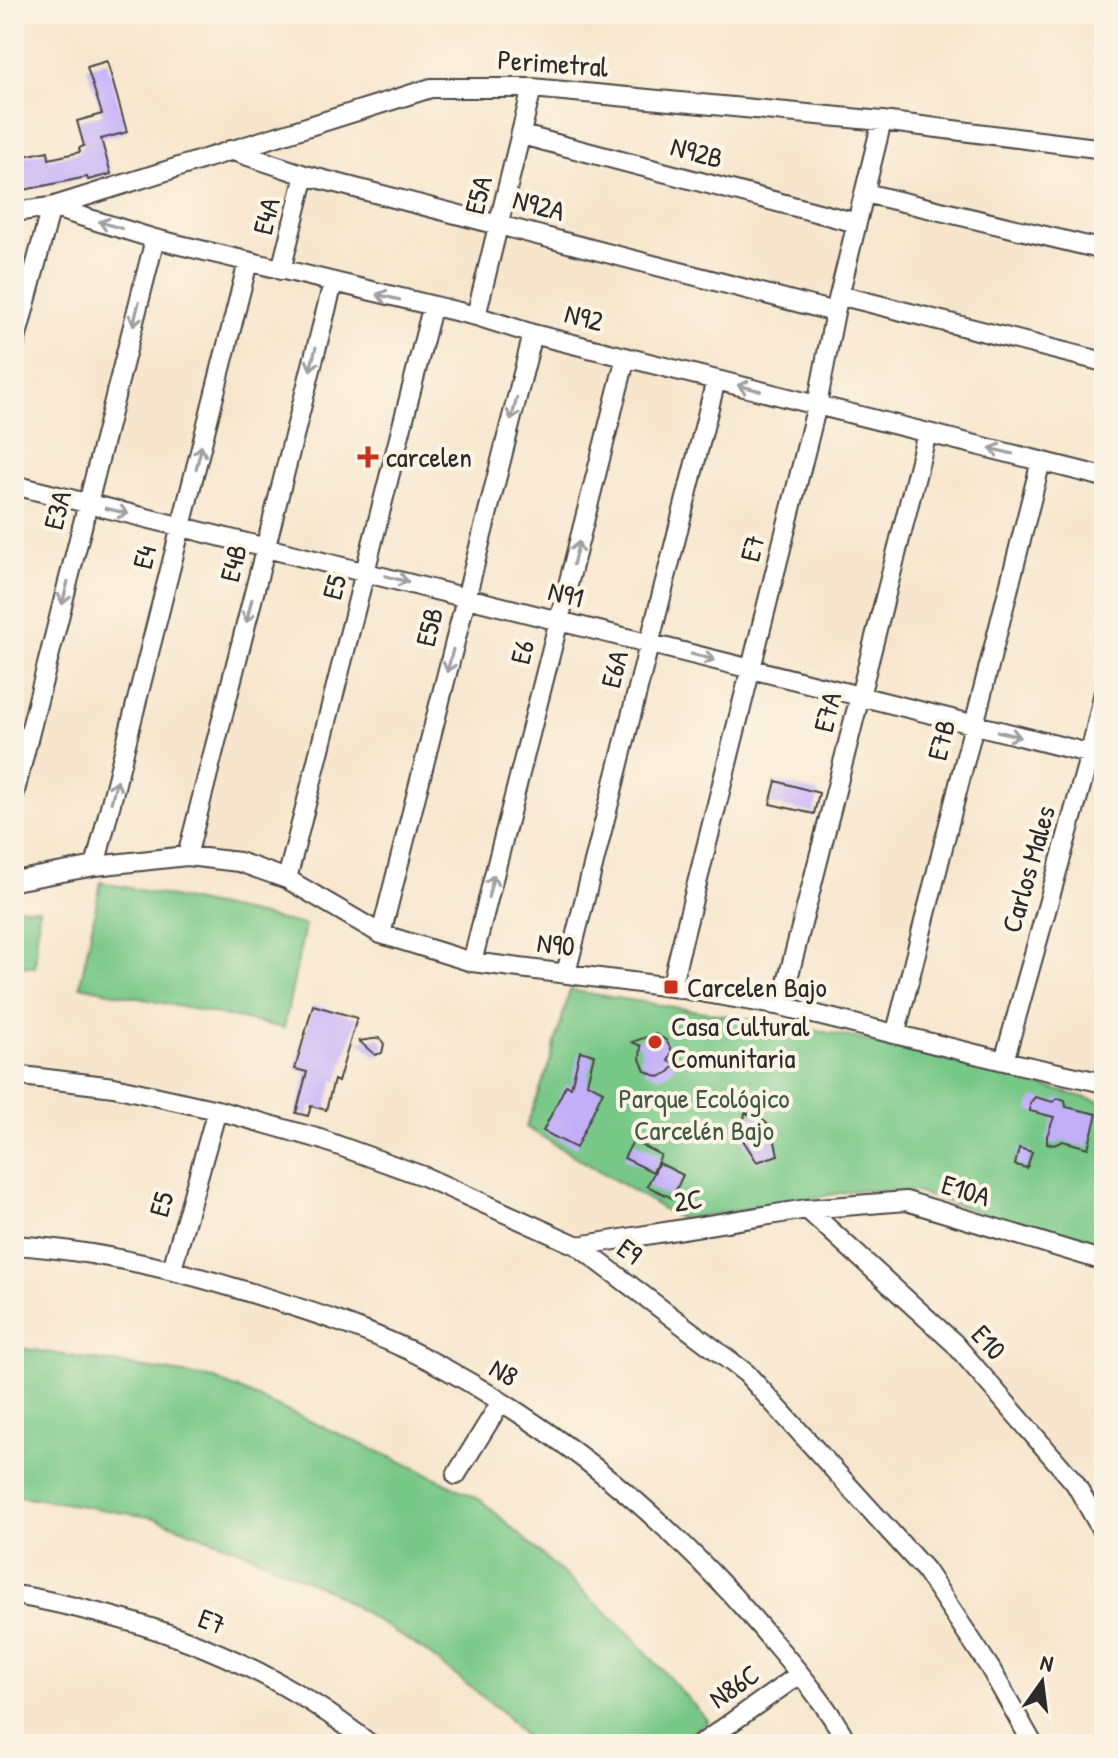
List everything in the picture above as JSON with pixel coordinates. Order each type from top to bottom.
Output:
[{"type":"street","name":"Perimetral","points":[[14,212],[51,207],[431,88],[532,88],[882,121],[1104,149]]},
{"type":"street","name":"E5A","points":[[476,316],[532,88]]},
{"type":"street","name":"E7","points":[[671,987],[817,405],[837,304],[882,121]]},
{"type":"street","name":"N92B","points":[[522,135],[857,223]]},
{"type":"street","name":"N92A","points":[[230,150],[305,175],[500,223],[837,304],[1104,362]]},
{"type":"street","name":"E4A","points":[[281,270],[305,175]]},
{"type":"street","points":[[865,193],[1104,250]]},
{"type":"street","points":[[14,347],[51,207]]},
{"type":"street","name":"N92","points":[[51,207],[155,239],[432,308],[476,316],[533,334],[1104,477]]},
{"type":"street","name":"E3A","points":[[14,795],[155,239]]},
{"type":"street","name":"E4","points":[[95,866],[248,262]]},
{"type":"street","name":"E4B","points":[[187,856],[333,283]]},
{"type":"street","name":"E5","points":[[287,879],[432,308]]},
{"type":"street","name":"E5B","points":[[381,934],[533,334]]},
{"type":"street","name":"E6","points":[[472,962],[626,357]]},
{"type":"street","name":"E6A","points":[[566,973],[716,380]]},
{"type":"street","name":"E7A","points":[[781,1006],[927,433]]},
{"type":"street","name":"E7B","points":[[896,1032],[1041,461]]},
{"type":"street","name":"N91","points":[[14,485],[1097,756]]},
{"type":"street","name":"Carlos Males","points":[[1004,1061],[1097,756],[1104,692]]},
{"type":"street","name":"N90","points":[[14,881],[95,866],[187,856],[239,862],[287,879],[381,934],[472,962],[671,987],[781,1006],[1104,1083]]},
{"type":"street","name":"E9","points":[[14,1075],[114,1087],[217,1110],[320,1139],[423,1176],[578,1246],[746,1373],[925,1570],[990,1668],[1033,1744]]},
{"type":"street","name":"E5","points":[[172,1269],[217,1110]]},
{"type":"street","name":"E10A","points":[[807,1209],[906,1201],[1104,1261]]},
{"type":"street","name":"2C","points":[[578,1246],[807,1209]]},
{"type":"street","name":"E10","points":[[807,1209],[954,1343],[1075,1483],[1104,1534]]},
{"type":"street","name":"N8","points":[[14,1245],[58,1248],[172,1269],[317,1313],[425,1358],[525,1416],[616,1483],[727,1588],[833,1716],[848,1744]]},
{"type":"street","points":[[456,1475],[501,1402]]},
{"type":"street","name":"E7","points":[[14,1595],[134,1621],[240,1661],[337,1717],[370,1744]]},
{"type":"street","name":"N86C","points":[[701,1744],[800,1674]]},
{"type":"green space","points":[[101,882],[305,925],[284,1028],[80,986]]},
{"type":"green space","points":[[14,907],[39,909],[35,967],[14,965]]},
{"type":"green space","name":"Parque Ecológico Carcelén Bajo","points":[[570,990],[863,1040],[1104,1102],[1104,1252],[915,1192],[856,1190],[680,1219],[526,1127],[549,1065]]},
{"type":"green space","points":[[14,1347],[215,1379],[481,1500],[629,1633],[708,1721],[677,1744],[531,1744],[502,1712],[426,1652],[328,1590],[248,1553],[155,1518],[14,1495]]},
{"type":"building","points":[[107,61],[127,132],[101,139],[111,174],[14,192],[14,158],[48,151],[49,159],[80,152],[79,148],[84,146],[77,121],[102,114],[87,67]]},
{"type":"building","points":[[776,781],[819,793],[814,814],[770,804]]},
{"type":"building","points":[[313,1005],[357,1018],[338,1082],[334,1080],[326,1110],[311,1106],[308,1116],[296,1113],[307,1072],[295,1069]]},
{"type":"building","points":[[655,1034],[666,1040],[672,1051],[668,1061],[677,1064],[659,1077],[645,1071],[640,1059],[641,1046],[632,1042]]},
{"type":"building","points":[[380,1038],[384,1044],[382,1053],[375,1055],[359,1041]]},
{"type":"building","points":[[580,1051],[594,1055],[587,1083],[603,1091],[576,1148],[543,1131],[566,1085],[571,1087]]},
{"type":"building","points":[[1035,1097],[1053,1102],[1058,1098],[1065,1100],[1066,1107],[1097,1114],[1088,1148],[1063,1141],[1054,1145],[1047,1143],[1054,1117],[1030,1111],[1030,1103]]},
{"type":"building","points":[[745,1113],[759,1117],[772,1128],[778,1155],[757,1162],[741,1137]]},
{"type":"building","points":[[633,1141],[661,1155],[653,1172],[624,1158]]},
{"type":"building","points":[[1019,1148],[1032,1152],[1027,1168],[1015,1165]]},
{"type":"building","points":[[659,1163],[683,1175],[672,1198],[647,1186]]},
{"type":"place","name":"carcelen","points":[[368,457]]},
{"type":"place","name":"Carcelen Bajo","points":[[671,987]]},
{"type":"place","name":"Casa Cultural Comunitaria","points":[[655,1042]]}]
